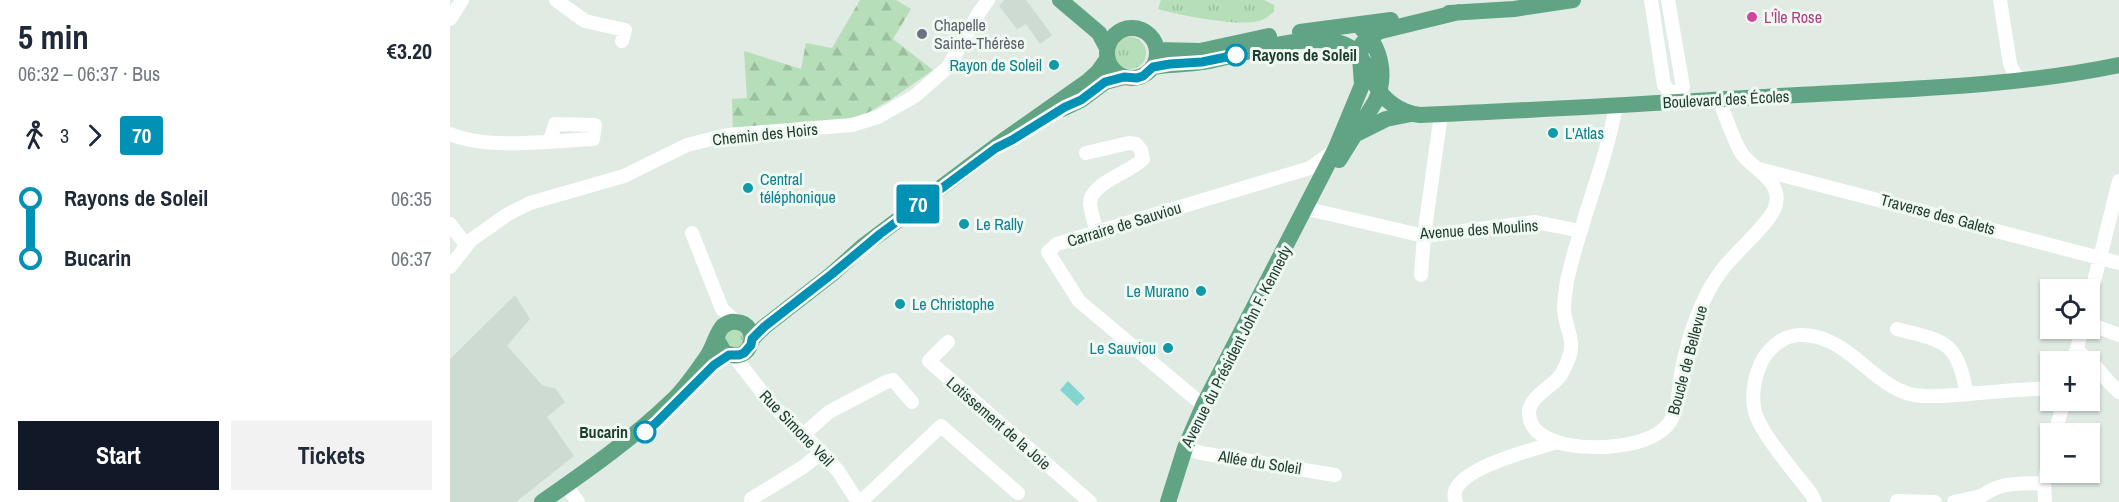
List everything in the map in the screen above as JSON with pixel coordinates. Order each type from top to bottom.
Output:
[{"type":"main road","points":[[996,148],[1081,100],[1105,82],[1124,77],[1143,76],[1153,67],[1157,50],[1147,33],[1134,28],[1122,29],[1106,24],[1063,0]]},
{"type":"main road","points":[[1063,0],[1099,33],[1112,68],[1124,77]]},
{"type":"main road","points":[[1157,50],[1200,51],[1273,35],[1381,31],[1459,12],[1514,9],[1574,0]]},
{"type":"main road","points":[[542,502],[639,430],[677,396],[708,356],[734,331],[760,319],[862,248],[951,179],[1088,81],[1098,72],[1113,37],[1122,29]]},
{"type":"main road","points":[[1360,57],[1364,30]]},
{"type":"main road","name":"Avenue du Président John F. Kennedy","points":[[1168,502],[1185,448],[1204,404],[1297,225],[1380,93],[1381,65],[1374,43],[1364,30]]},
{"type":"main road","points":[[1153,67],[1202,62],[1276,45],[1316,40],[1327,41],[1348,46],[1367,65],[1380,93],[1391,103],[1411,114]]},
{"type":"main road","name":"Avenue du Président John F. Kennedy","points":[[1297,225],[1314,175],[1335,150],[1362,86],[1360,57]]},
{"type":"main road","name":"Boulevard des Écoles","points":[[1356,134],[1386,119],[1411,114],[1616,106],[1676,97],[1720,99],[1962,86],[2020,81],[2119,65]]},
{"type":"main road","points":[[734,331],[748,350],[739,355],[724,352],[734,331]]},
{"type":"main road","points":[[552,502],[573,496],[656,423],[714,365],[732,355]]},
{"type":"street","points":[[450,19],[462,0]]},
{"type":"street","points":[[556,0],[585,21],[625,30],[622,41]]},
{"type":"street","name":"Chemin des Hoirs","points":[[450,267],[466,245],[508,214],[530,203],[624,176],[687,145],[727,135],[852,124],[878,117],[915,96],[948,67],[988,0]]},
{"type":"street","points":[[1651,0],[1664,85],[1676,97],[1683,87],[1668,0]]},
{"type":"street","points":[[2000,0],[2010,64],[2020,81]]},
{"type":"street","name":"Boucle de Bellevue","points":[[1616,106],[1606,150],[1567,281],[1564,308],[1572,339],[1569,359],[1559,377],[1531,404],[1528,412],[1534,428],[1540,435],[1556,442],[1593,448],[1639,441],[1663,430],[1669,423],[1677,405],[1686,354],[1702,300],[1722,270],[1770,216],[1776,205],[1776,194],[1772,183],[1742,154],[1720,99]]},
{"type":"street","points":[[1421,275],[1424,236],[1441,114]]},
{"type":"street","points":[[450,134],[476,141],[550,141]]},
{"type":"street","points":[[1086,153],[1129,143],[1136,144],[1141,150],[1143,159],[1092,193],[1090,202],[1096,232]]},
{"type":"street","name":"Traverse des Galets","points":[[1757,168],[2119,262]]},
{"type":"street","name":"Carraire de Sauviou","points":[[1204,404],[1079,301],[1048,252],[1057,244],[1096,232],[1314,175]]},
{"type":"street","points":[[2094,279],[2119,181]]},
{"type":"street","name":"Avenue des Moulins","points":[[1308,209],[1424,236],[1535,222],[1581,231]]},
{"type":"street","points":[[450,224],[466,245]]},
{"type":"street","points":[[692,233],[722,309],[734,331]]},
{"type":"street","points":[[2100,328],[2119,335]]},
{"type":"street","points":[[1897,329],[1938,340],[1948,347],[1958,358],[1967,394]]},
{"type":"street","points":[[1815,502],[1762,427],[1755,411],[1754,389],[1758,372],[1764,357],[1777,341],[1798,334],[1817,337],[1835,344],[1893,387],[1913,395],[1934,396],[2040,389]]},
{"type":"street","name":"Lotissement de la Joie","points":[[948,342],[929,361],[1090,502]]},
{"type":"street","name":"Rue Simone Veil","points":[[732,355],[772,405],[822,452],[838,471],[858,502]]},
{"type":"street","points":[[2100,370],[2109,384],[2119,392]]},
{"type":"street","points":[[804,434],[829,412],[892,380],[912,402]]},
{"type":"street","points":[[858,502],[941,426],[1018,493]]},
{"type":"street","points":[[1456,502],[1455,488],[1462,479],[1479,469],[1556,442]]},
{"type":"street","name":"Allée du Soleil","points":[[1185,448],[1201,453],[1335,475]]},
{"type":"street","points":[[751,499],[803,467],[822,452]]},
{"type":"street","points":[[1954,502],[1977,499],[1988,490],[2012,484],[2044,483],[2045,502]]},
{"type":"street","points":[[1897,501],[1935,502]]},
{"type":"shaded area","points":[[1004,0],[1026,0],[1052,35],[1040,44],[1026,24],[1017,29],[999,6]]},
{"type":"shaded area","points":[[515,295],[530,319],[507,346],[543,386],[555,388],[565,402],[547,417],[574,456],[516,502],[450,502],[450,359]]},
{"type":"green space","points":[[860,0],[896,0],[911,9],[893,39],[933,70],[893,98],[857,119],[733,131],[732,99],[747,98],[744,51],[801,69],[806,43],[832,48]]},
{"type":"green space","points":[[1161,0],[1264,0],[1274,5],[1274,12],[1262,20],[1253,22],[1226,22],[1158,9]]},
{"type":"green space","points":[[1130,37],[1141,42],[1146,53],[1141,64],[1130,69],[1119,64],[1114,53],[1119,42]]},
{"type":"green space","points":[[725,324],[751,334],[734,356],[719,332]]},
{"type":"water","points":[[1068,381],[1085,398],[1077,406],[1060,390]]},
{"type":"bus line","name":"70","points":[[645,432],[714,365],[729,355],[739,355],[748,350],[752,339],[764,327],[951,179],[996,148],[1081,100],[1105,82],[1124,77],[1137,78],[1149,72],[1153,67],[1202,62],[1236,55]]},
{"type":"place","name":"L'Île Rose","points":[[1752,17]]},
{"type":"place","name":"Chapelle Sainte-Thérèse","points":[[922,34]]},
{"type":"place","name":"Rayons de Soleil","points":[[1236,55]]},
{"type":"place","name":"Rayon de Soleil","points":[[1054,65]]},
{"type":"place","name":"L'Atlas","points":[[1553,133]]},
{"type":"place","name":"Central téléphonique","points":[[748,188]]},
{"type":"place","name":"Le Rally","points":[[964,224]]},
{"type":"place","name":"Le Murano","points":[[1201,291]]},
{"type":"place","name":"Le Christophe","points":[[900,304]]},
{"type":"place","name":"Le Sauviou","points":[[1168,348]]},
{"type":"place","name":"Bucarin","points":[[645,432]]}]
